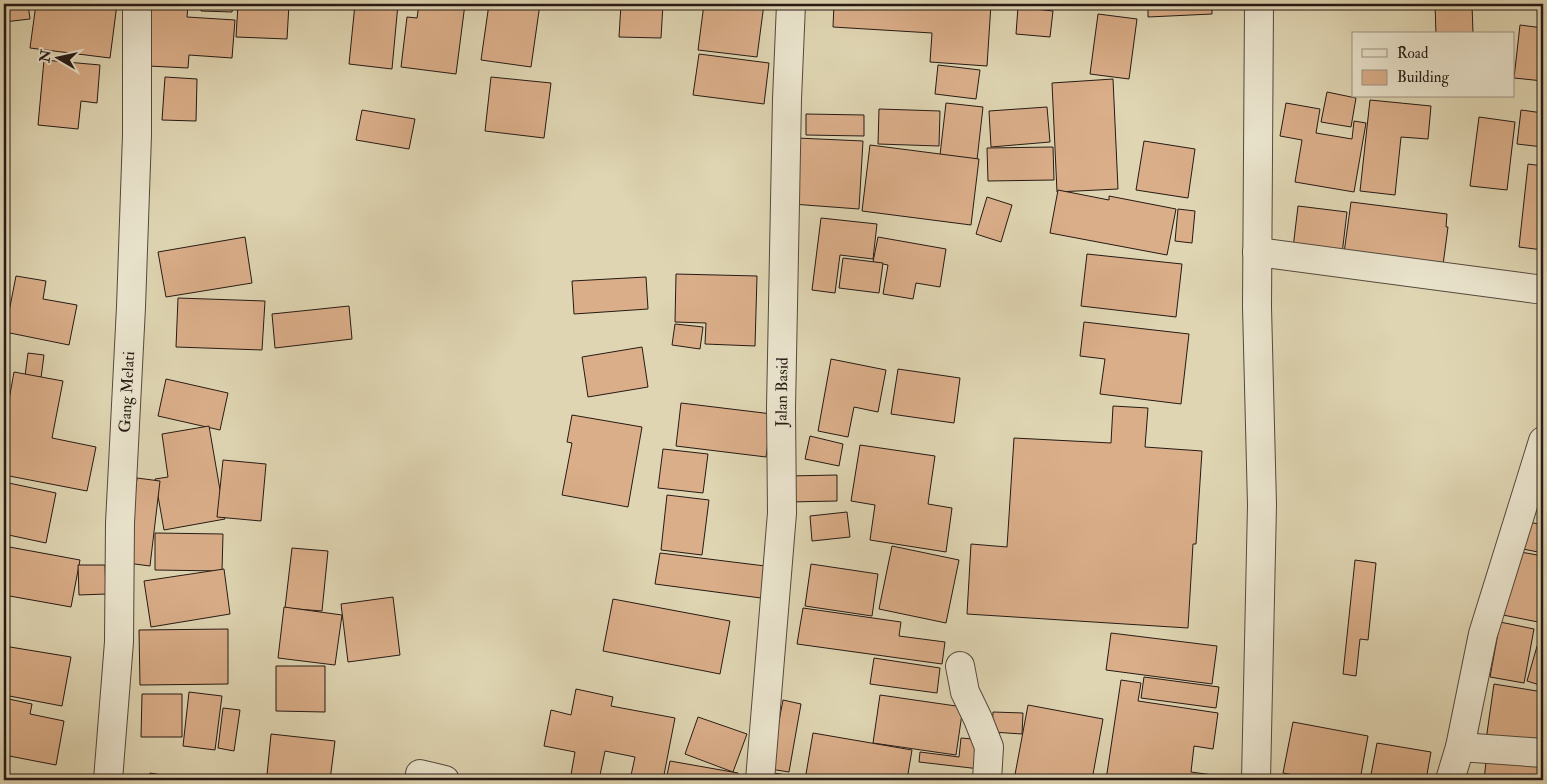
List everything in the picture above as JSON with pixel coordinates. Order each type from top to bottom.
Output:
[{"type":"street","name":"Gang Melati","points":[[108,780],[119,642],[120,523],[128,389],[137,135],[137,4]]},
{"type":"street","name":"Jalan Basid","points":[[760,780],[782,513],[781,408],[791,4]]},
{"type":"street","points":[[1256,780],[1262,505],[1257,252],[1259,4]]},
{"type":"street","points":[[1257,252],[1543,290]]},
{"type":"street","points":[[1450,780],[1460,747],[1483,634],[1543,441]]},
{"type":"street","points":[[960,666],[965,692],[989,747],[986,780]]},
{"type":"street","points":[[1460,747],[1543,753]]},
{"type":"building","points":[[4,4],[28,4],[30,19],[4,22]]},
{"type":"building","points":[[36,4],[63,8],[64,4],[117,4],[110,58],[30,48]]},
{"type":"building","points":[[151,4],[188,4],[187,17],[235,20],[232,58],[189,55],[188,68],[148,66]]},
{"type":"building","points":[[201,4],[233,4],[232,12],[201,11]]},
{"type":"building","points":[[238,4],[289,4],[287,39],[236,37]]},
{"type":"building","points":[[355,4],[398,4],[392,69],[349,64]]},
{"type":"building","points":[[419,4],[465,4],[456,74],[401,67],[407,17],[417,18]]},
{"type":"building","points":[[489,4],[540,4],[531,67],[481,60]]},
{"type":"building","points":[[621,4],[663,4],[661,38],[619,37]]},
{"type":"building","points":[[704,4],[764,4],[757,57],[698,50]]},
{"type":"building","points":[[834,4],[991,4],[987,66],[930,62],[932,33],[833,27]]},
{"type":"building","points":[[1148,4],[1212,4],[1212,14],[1148,17]]},
{"type":"building","points":[[1435,4],[1472,4],[1473,32],[1436,32]]},
{"type":"building","points":[[1018,7],[1053,11],[1050,37],[1016,34]]},
{"type":"building","points":[[1098,14],[1137,19],[1129,79],[1090,74]]},
{"type":"building","points":[[1520,25],[1543,28],[1543,81],[1514,78]]},
{"type":"building","points":[[699,54],[769,63],[764,104],[693,95]]},
{"type":"building","points":[[44,60],[100,65],[97,103],[81,101],[78,129],[38,125]]},
{"type":"building","points":[[938,65],[980,70],[976,99],[935,94]]},
{"type":"building","points":[[165,77],[197,79],[196,121],[162,120]]},
{"type":"building","points":[[491,77],[551,83],[544,138],[485,131]]},
{"type":"building","points":[[1113,79],[1118,189],[1057,192],[1052,83]]},
{"type":"building","points":[[1327,92],[1356,98],[1351,127],[1321,122]]},
{"type":"building","points":[[1370,100],[1431,106],[1428,139],[1401,137],[1395,195],[1360,191]]},
{"type":"building","points":[[946,103],[983,107],[977,160],[940,155]]},
{"type":"building","points":[[1286,103],[1320,109],[1316,133],[1352,139],[1354,121],[1366,123],[1354,192],[1295,182],[1302,140],[1280,136]]},
{"type":"building","points":[[1047,107],[1050,142],[991,147],[989,111]]},
{"type":"building","points":[[879,109],[940,111],[939,146],[878,144]]},
{"type":"building","points":[[362,110],[415,119],[409,149],[356,140]]},
{"type":"building","points":[[1521,110],[1543,113],[1543,147],[1517,144]]},
{"type":"building","points":[[806,114],[864,115],[864,136],[806,135]]},
{"type":"building","points":[[1479,117],[1515,122],[1507,190],[1470,186]]},
{"type":"building","points":[[797,138],[863,141],[859,209],[792,204]]},
{"type":"building","points":[[1144,141],[1195,149],[1188,198],[1136,190]]},
{"type":"building","points":[[870,145],[979,159],[971,225],[862,211]]},
{"type":"building","points":[[1053,147],[1054,180],[988,181],[987,148]]},
{"type":"building","points":[[1528,164],[1543,166],[1543,250],[1519,247]]},
{"type":"building","points":[[1058,190],[1109,200],[1109,196],[1176,209],[1167,255],[1050,233]]},
{"type":"building","points":[[987,197],[1012,205],[1001,242],[976,234]]},
{"type":"building","points":[[1351,202],[1447,214],[1446,227],[1448,227],[1443,265],[1344,253]]},
{"type":"building","points":[[1298,206],[1347,212],[1342,254],[1293,248]]},
{"type":"building","points":[[1178,209],[1195,211],[1192,243],[1175,241]]},
{"type":"building","points":[[821,218],[877,224],[873,259],[840,255],[835,293],[812,290]]},
{"type":"building","points":[[245,237],[252,283],[166,297],[158,252]]},
{"type":"building","points":[[878,237],[946,249],[940,287],[916,283],[913,299],[883,294],[888,265],[873,262]]},
{"type":"building","points":[[1087,254],[1182,264],[1176,317],[1081,306]]},
{"type":"building","points":[[843,258],[883,263],[879,293],[839,288]]},
{"type":"building","points":[[676,274],[757,276],[755,346],[705,344],[706,323],[675,322]]},
{"type":"building","points":[[16,276],[46,281],[43,299],[77,305],[69,345],[5,332]]},
{"type":"building","points":[[646,277],[648,309],[574,314],[572,281]]},
{"type":"building","points":[[178,298],[265,301],[262,350],[176,347]]},
{"type":"building","points":[[349,306],[352,339],[275,348],[272,314]]},
{"type":"building","points":[[1084,322],[1189,334],[1181,404],[1100,394],[1105,359],[1080,356]]},
{"type":"building","points":[[675,324],[703,327],[700,349],[672,345]]},
{"type":"building","points":[[642,347],[648,387],[588,397],[582,357]]},
{"type":"building","points":[[28,353],[44,355],[41,378],[25,376]]},
{"type":"building","points":[[831,359],[886,370],[878,412],[854,407],[848,437],[818,431]]},
{"type":"building","points":[[898,369],[960,378],[954,423],[891,414]]},
{"type":"building","points":[[14,372],[63,381],[52,438],[96,447],[87,491],[4,475],[4,428]]},
{"type":"building","points":[[166,379],[228,393],[220,430],[158,416]]},
{"type":"building","points":[[681,403],[772,414],[766,457],[676,446]]},
{"type":"building","points":[[1113,406],[1148,408],[1145,447],[1202,451],[1196,544],[1193,544],[1188,628],[967,614],[971,544],[1007,547],[1014,438],[1111,443]]},
{"type":"building","points":[[572,415],[642,427],[628,507],[562,495],[572,443],[567,442]]},
{"type":"building","points":[[209,426],[225,519],[164,530],[155,479],[168,477],[162,434]]},
{"type":"building","points":[[810,436],[843,444],[839,466],[805,459]]},
{"type":"building","points":[[860,445],[935,456],[928,504],[952,508],[946,552],[870,540],[875,505],[851,501]]},
{"type":"building","points":[[663,449],[708,454],[703,493],[658,488]]},
{"type":"building","points":[[223,460],[266,464],[261,521],[217,517]]},
{"type":"building","points":[[837,475],[837,501],[788,502],[788,476]]},
{"type":"building","points":[[137,478],[160,481],[150,566],[127,563]]},
{"type":"building","points":[[4,482],[56,493],[46,543],[4,534]]},
{"type":"building","points":[[667,495],[709,500],[702,555],[661,550]]},
{"type":"building","points":[[847,512],[850,537],[812,541],[810,516]]},
{"type":"building","points":[[1529,522],[1543,525],[1543,553],[1523,549]]},
{"type":"building","points":[[155,533],[223,534],[222,571],[155,570]]},
{"type":"building","points":[[4,546],[80,560],[71,607],[4,595]]},
{"type":"building","points":[[892,546],[959,560],[946,623],[879,609]]},
{"type":"building","points":[[292,548],[328,551],[322,611],[285,608]]},
{"type":"building","points":[[1515,551],[1543,556],[1543,594],[1538,622],[1503,615]]},
{"type":"building","points":[[660,553],[765,566],[761,598],[655,584]]},
{"type":"building","points":[[1355,560],[1376,563],[1368,640],[1360,639],[1356,676],[1343,674]]},
{"type":"building","points":[[811,564],[878,574],[872,616],[805,606]]},
{"type":"building","points":[[78,565],[105,565],[106,594],[79,595]]},
{"type":"building","points":[[224,569],[230,614],[151,627],[144,581]]},
{"type":"building","points":[[393,597],[400,655],[348,662],[341,604]]},
{"type":"building","points":[[613,599],[730,621],[720,674],[603,651]]},
{"type":"building","points":[[284,607],[342,615],[335,665],[278,658]]},
{"type":"building","points":[[803,608],[901,622],[899,636],[945,642],[942,664],[797,644]]},
{"type":"building","points":[[1500,622],[1534,629],[1524,683],[1490,677]]},
{"type":"building","points":[[228,629],[228,684],[140,685],[139,630]]},
{"type":"building","points":[[1543,630],[1543,686],[1527,681]]},
{"type":"building","points":[[1111,633],[1217,646],[1212,684],[1106,670]]},
{"type":"building","points":[[4,646],[71,657],[62,706],[4,695]]},
{"type":"building","points":[[874,658],[940,668],[937,693],[870,684]]},
{"type":"building","points":[[276,666],[325,666],[325,712],[276,711]]},
{"type":"building","points":[[1144,677],[1219,687],[1216,708],[1141,698]]},
{"type":"building","points":[[1121,680],[1141,683],[1138,701],[1218,713],[1213,749],[1194,746],[1191,772],[1213,775],[1213,780],[1106,780]]},
{"type":"building","points":[[1494,684],[1543,692],[1543,749],[1486,740]]},
{"type":"building","points":[[576,689],[613,697],[611,706],[675,718],[663,780],[630,780],[635,757],[605,751],[599,780],[571,775],[575,752],[544,746],[551,710],[571,715]]},
{"type":"building","points":[[189,692],[222,696],[215,750],[183,746]]},
{"type":"building","points":[[142,694],[182,694],[182,737],[141,737]]},
{"type":"building","points":[[880,695],[963,707],[956,755],[873,743]]},
{"type":"building","points":[[4,698],[32,704],[30,714],[64,721],[56,765],[4,755]]},
{"type":"building","points":[[783,700],[801,704],[789,772],[770,769]]},
{"type":"building","points":[[1028,705],[1103,719],[1092,780],[1014,780]]},
{"type":"building","points":[[223,708],[240,710],[234,751],[218,748]]},
{"type":"building","points":[[993,712],[1023,713],[1022,734],[992,732]]},
{"type":"building","points":[[698,717],[747,734],[733,772],[685,754]]},
{"type":"building","points":[[1293,722],[1368,736],[1360,780],[1320,780],[1283,773]]},
{"type":"building","points":[[813,733],[912,750],[907,780],[805,780]]},
{"type":"building","points":[[271,734],[335,741],[330,780],[267,775]]},
{"type":"building","points":[[961,738],[984,740],[980,769],[919,762],[920,752],[959,757]]},
{"type":"building","points":[[1377,743],[1431,752],[1426,780],[1370,780]]},
{"type":"building","points":[[1487,753],[1543,760],[1543,780],[1484,780]]},
{"type":"building","points":[[670,761],[738,773],[737,780],[666,780]]},
{"type":"building","points":[[150,773],[190,780],[149,780]]},
{"type":"building","points":[[774,773],[798,777],[798,780],[773,780]]}]
